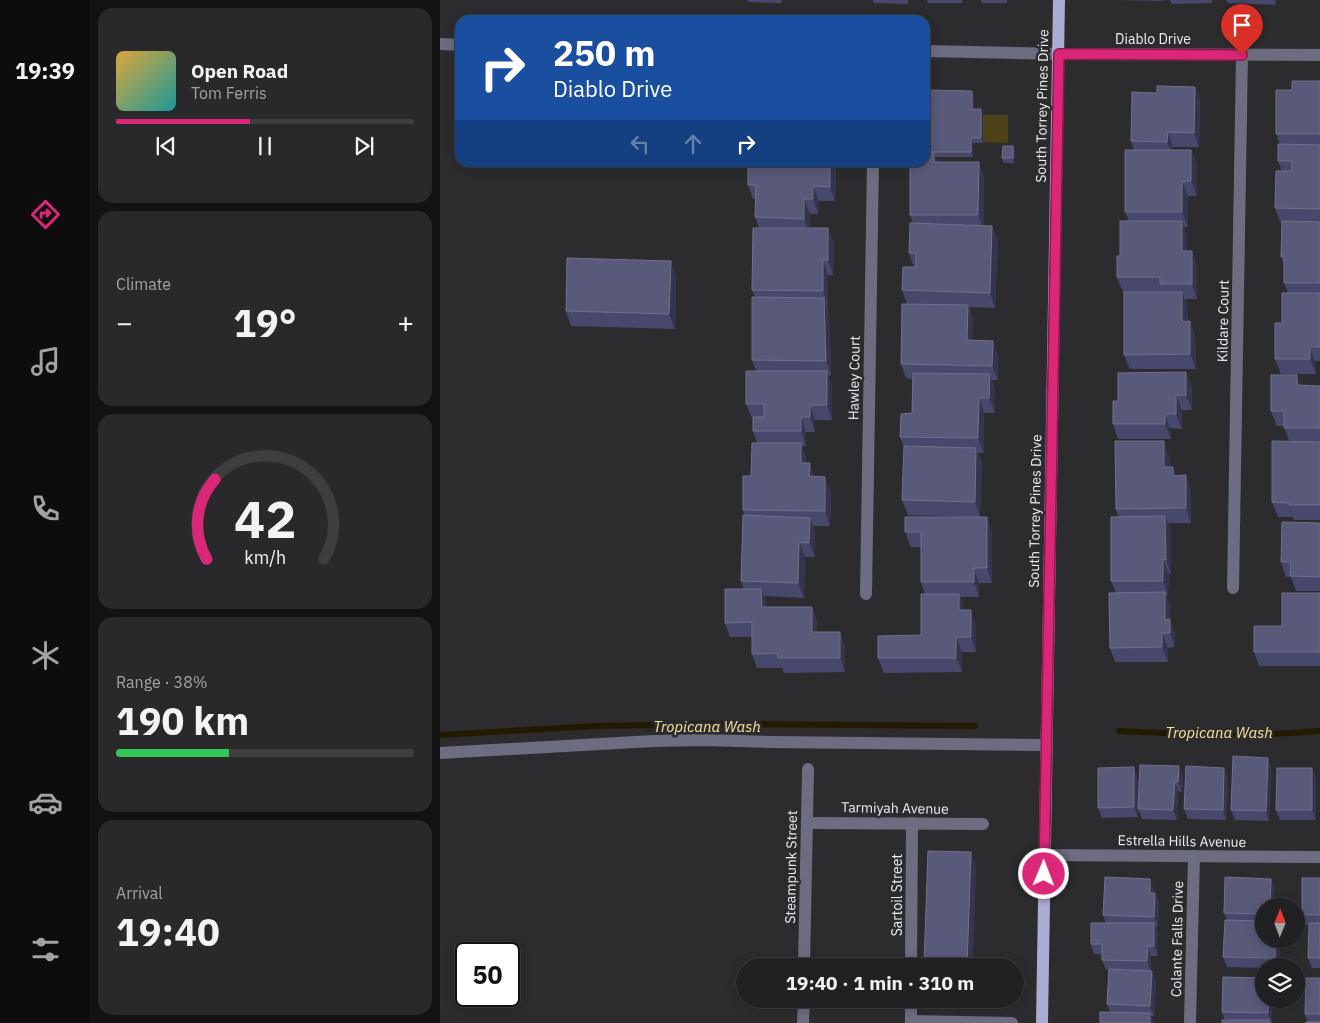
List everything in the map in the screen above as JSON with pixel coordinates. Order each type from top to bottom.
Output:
[{"type":"main road","name":"South Torrey Pines Drive","points":[[1042,1023],[1059,0]]},
{"type":"street","points":[[440,44],[455,45]]},
{"type":"street","name":"Diablo Drive","points":[[930,51],[1059,54],[1320,55]]},
{"type":"street","name":"Kildare Court","points":[[1233,588],[1242,55]]},
{"type":"street","name":"Hawley Court","points":[[866,594],[873,167]]},
{"type":"street","points":[[440,753],[705,740],[1046,745]]},
{"type":"street","name":"Steampunk Street","points":[[804,958],[808,769]]},
{"type":"street","name":"Tarmiyah Avenue","points":[[807,823],[983,824]]},
{"type":"street","name":"Sartoil Street","points":[[911,958],[912,824]]},
{"type":"street","name":"Estrella Hills Avenue","points":[[1044,855],[1320,858]]},
{"type":"street","name":"Colante Falls Drive","points":[[1190,1023],[1194,856]]},
{"type":"street","points":[[803,1023],[804,1008]]},
{"type":"street","points":[[911,1008],[911,1022],[1012,1023]]},
{"type":"shaded area","points":[[983,115],[1008,115],[1008,143],[983,142]]},
{"type":"building","points":[[1292,81],[1320,81],[1320,134],[1276,134],[1276,90],[1292,90]]},
{"type":"building","points":[[1157,86],[1195,87],[1194,133],[1168,132],[1167,142],[1131,141],[1132,92],[1157,93]]},
{"type":"building","points":[[930,90],[972,91],[972,109],[981,109],[981,138],[971,138],[971,152],[930,152]]},
{"type":"building","points":[[1278,144],[1320,145],[1320,209],[1275,208],[1276,171],[1292,171],[1292,161],[1278,161]]},
{"type":"building","points":[[1003,146],[1013,146],[1013,158],[1002,158]]},
{"type":"building","points":[[1125,150],[1191,150],[1191,181],[1182,181],[1182,212],[1125,212]]},
{"type":"building","points":[[930,152],[934,152],[934,162],[979,162],[978,215],[910,215],[910,167],[930,167]]},
{"type":"building","points":[[748,167],[830,167],[830,187],[813,186],[813,199],[804,199],[804,219],[755,217],[756,185],[748,185]]},
{"type":"building","points":[[1120,221],[1182,221],[1182,251],[1192,251],[1192,284],[1160,284],[1160,277],[1117,277],[1117,256],[1120,256]]},
{"type":"building","points":[[1282,221],[1320,222],[1320,283],[1284,283],[1284,257],[1281,257]]},
{"type":"building","points":[[910,223],[992,226],[990,293],[902,290],[903,267],[916,267],[916,253],[909,253]]},
{"type":"building","points":[[753,228],[828,228],[828,260],[823,260],[823,291],[752,290]]},
{"type":"building","points":[[567,258],[671,261],[669,314],[566,311]]},
{"type":"building","points":[[1124,292],[1182,292],[1182,322],[1190,321],[1190,354],[1124,355]]},
{"type":"building","points":[[1282,293],[1320,293],[1320,347],[1310,347],[1310,359],[1275,359],[1275,323],[1282,323]]},
{"type":"building","points":[[752,297],[824,298],[826,361],[752,360]]},
{"type":"building","points":[[902,304],[968,305],[967,340],[993,341],[992,366],[901,364]]},
{"type":"building","points":[[746,371],[827,371],[827,405],[810,405],[810,417],[801,417],[801,431],[753,431],[753,417],[764,417],[764,404],[746,404]]},
{"type":"building","points":[[1186,372],[1186,395],[1176,395],[1176,414],[1165,414],[1165,424],[1113,424],[1113,401],[1118,401],[1118,373]]},
{"type":"building","points":[[913,373],[990,374],[989,398],[979,398],[978,438],[900,437],[901,414],[912,413]]},
{"type":"building","points":[[1271,375],[1297,375],[1297,385],[1320,386],[1320,428],[1284,428],[1284,411],[1271,411]]},
{"type":"building","points":[[1115,441],[1164,441],[1164,467],[1173,467],[1173,476],[1186,475],[1186,508],[1116,509]]},
{"type":"building","points":[[1272,441],[1320,442],[1320,505],[1289,505],[1289,503],[1272,502]]},
{"type":"building","points":[[752,443],[801,443],[801,463],[810,463],[809,476],[825,477],[825,511],[743,510],[743,476],[751,476]]},
{"type":"building","points":[[904,446],[976,448],[975,502],[902,500]]},
{"type":"building","points":[[743,515],[810,518],[809,543],[799,542],[798,583],[741,581]]},
{"type":"building","points":[[1165,516],[1166,560],[1163,559],[1163,581],[1111,581],[1111,517]]},
{"type":"building","points":[[905,517],[987,517],[987,568],[974,568],[974,582],[921,582],[921,532],[905,532]]},
{"type":"building","points":[[1282,522],[1320,523],[1320,577],[1290,576],[1291,562],[1281,562]]},
{"type":"building","points":[[725,589],[761,589],[762,607],[812,607],[812,632],[840,632],[840,658],[778,658],[778,653],[752,654],[752,622],[725,623]]},
{"type":"building","points":[[1165,592],[1165,620],[1170,619],[1170,633],[1162,633],[1162,647],[1110,648],[1109,593]]},
{"type":"building","points":[[1282,593],[1320,593],[1320,652],[1254,652],[1254,626],[1282,626]]},
{"type":"building","points":[[921,594],[959,594],[959,610],[971,610],[971,637],[956,637],[956,658],[878,658],[878,636],[921,635]]},
{"type":"building","points":[[1233,756],[1268,758],[1266,811],[1231,810]]},
{"type":"building","points":[[1140,765],[1179,766],[1178,782],[1175,781],[1173,810],[1138,809]]},
{"type":"building","points":[[1186,766],[1224,768],[1223,810],[1184,809]]},
{"type":"building","points":[[1134,767],[1134,807],[1098,808],[1098,768]]},
{"type":"building","points":[[1277,768],[1312,768],[1312,810],[1276,810]]},
{"type":"building","points":[[928,851],[971,852],[967,958],[924,958]]},
{"type":"building","points":[[1105,877],[1150,879],[1150,893],[1155,893],[1154,917],[1103,915]]},
{"type":"building","points":[[1225,877],[1271,879],[1270,898],[1255,898],[1255,914],[1224,913]]},
{"type":"building","points":[[1302,878],[1320,878],[1320,915],[1305,915],[1305,898],[1302,898]]},
{"type":"building","points":[[1225,920],[1255,921],[1255,948],[1276,948],[1275,958],[1223,957]]},
{"type":"building","points":[[1091,923],[1154,923],[1154,946],[1148,946],[1147,961],[1102,960],[1102,944],[1091,944]]},
{"type":"building","points":[[1309,923],[1320,923],[1320,958],[1308,958]]},
{"type":"building","points":[[1109,969],[1152,971],[1150,1006],[1107,1004]]},
{"type":"building","points":[[1223,977],[1255,978],[1255,1008],[1268,1008],[1268,1013],[1222,1012]]},
{"type":"building","points":[[1306,978],[1320,978],[1320,1014],[1305,1014]]},
{"type":"building","points":[[1100,1012],[1150,1013],[1150,1023],[1100,1023]]},
{"type":"building","points":[[1222,1020],[1269,1020],[1269,1023],[1222,1023]]},
{"type":"waterway","name":"Tropicana Wash","points":[[440,735],[597,726],[718,724],[975,726]]},
{"type":"waterway","name":"Tropicana Wash","points":[[1119,731],[1194,734],[1320,731]]},
{"type":"route","points":[[1044,874],[1059,54],[1242,55]]}]
